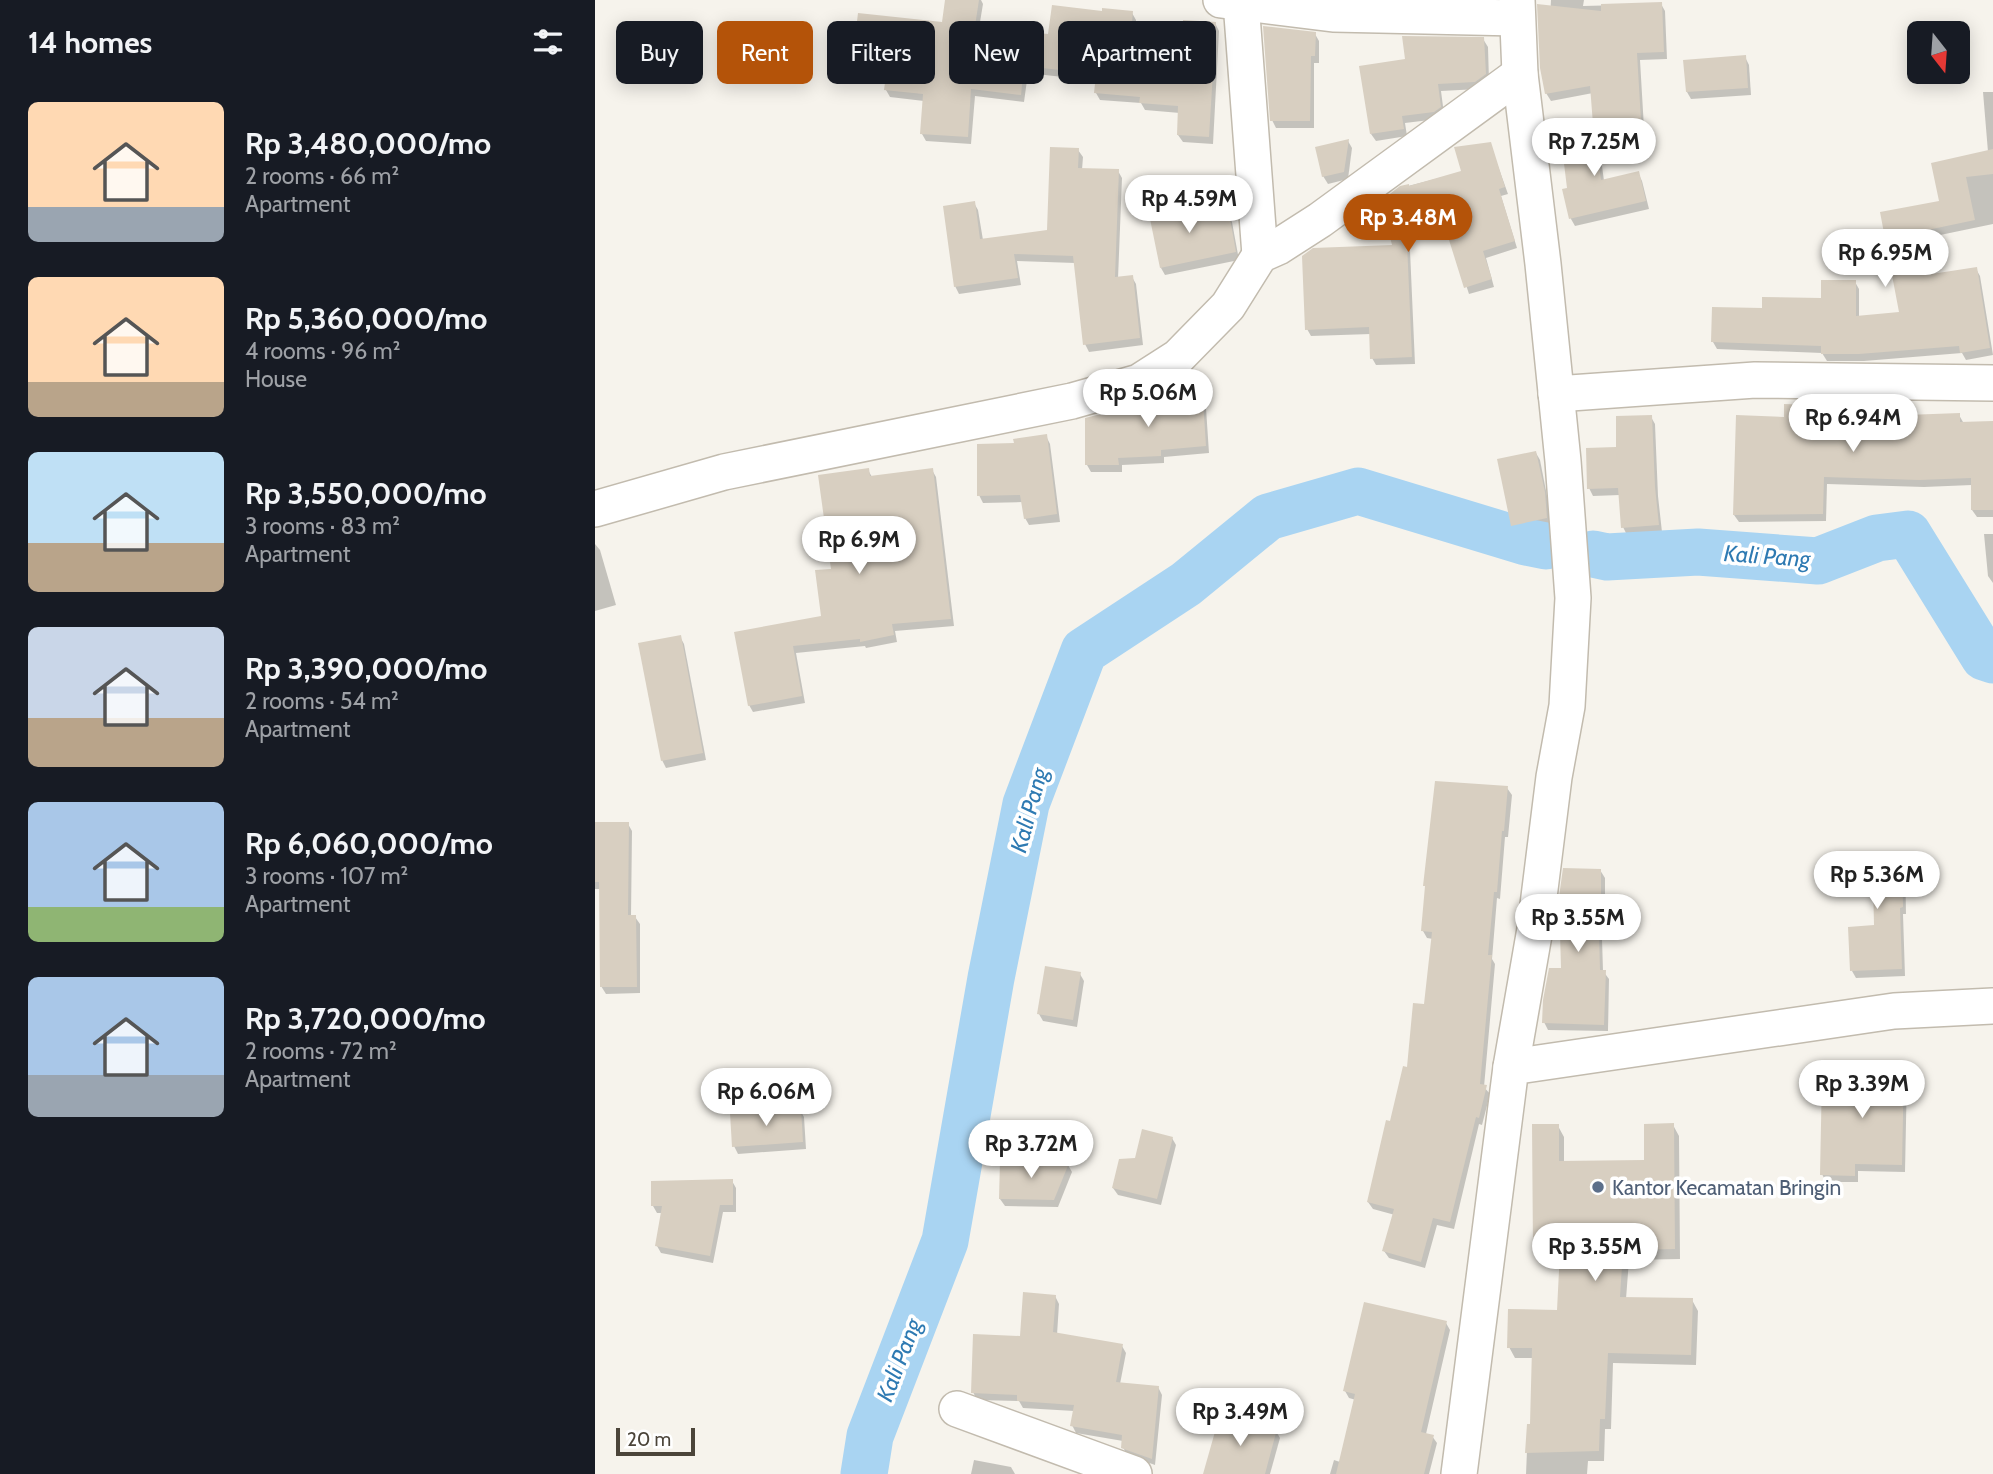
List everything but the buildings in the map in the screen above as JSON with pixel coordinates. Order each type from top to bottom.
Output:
[{"type":"street","points":[[1260,255],[1231,1],[1333,14],[1517,9],[1520,74],[1556,394],[1573,598],[1567,706],[1554,777],[1535,929],[1511,1067],[1459,1474]]},
{"type":"street","points":[[595,509],[725,472],[1072,401],[1139,382],[1178,357],[1228,306],[1260,255],[1320,220],[1520,74]]},
{"type":"street","points":[[1556,394],[1755,380],[1993,383]]},
{"type":"street","points":[[1511,1067],[1894,1011],[1993,1006]]},
{"type":"street","points":[[957,1409],[1134,1474]]},
{"type":"waterway","name":"Kali Pang","points":[[864,1474],[870,1436],[945,1241],[991,978],[1026,804],[1084,651],[1186,584],[1268,517],[1358,491],[1546,546]]},
{"type":"waterway","name":"Kali Pang","points":[[1593,554],[1607,557],[1698,552],[1818,561],[1877,538],[1908,534],[1984,657],[1993,660]]},
{"type":"place","name":"Kantor Kecamatan Bringin","points":[[1598,1187]]}]
